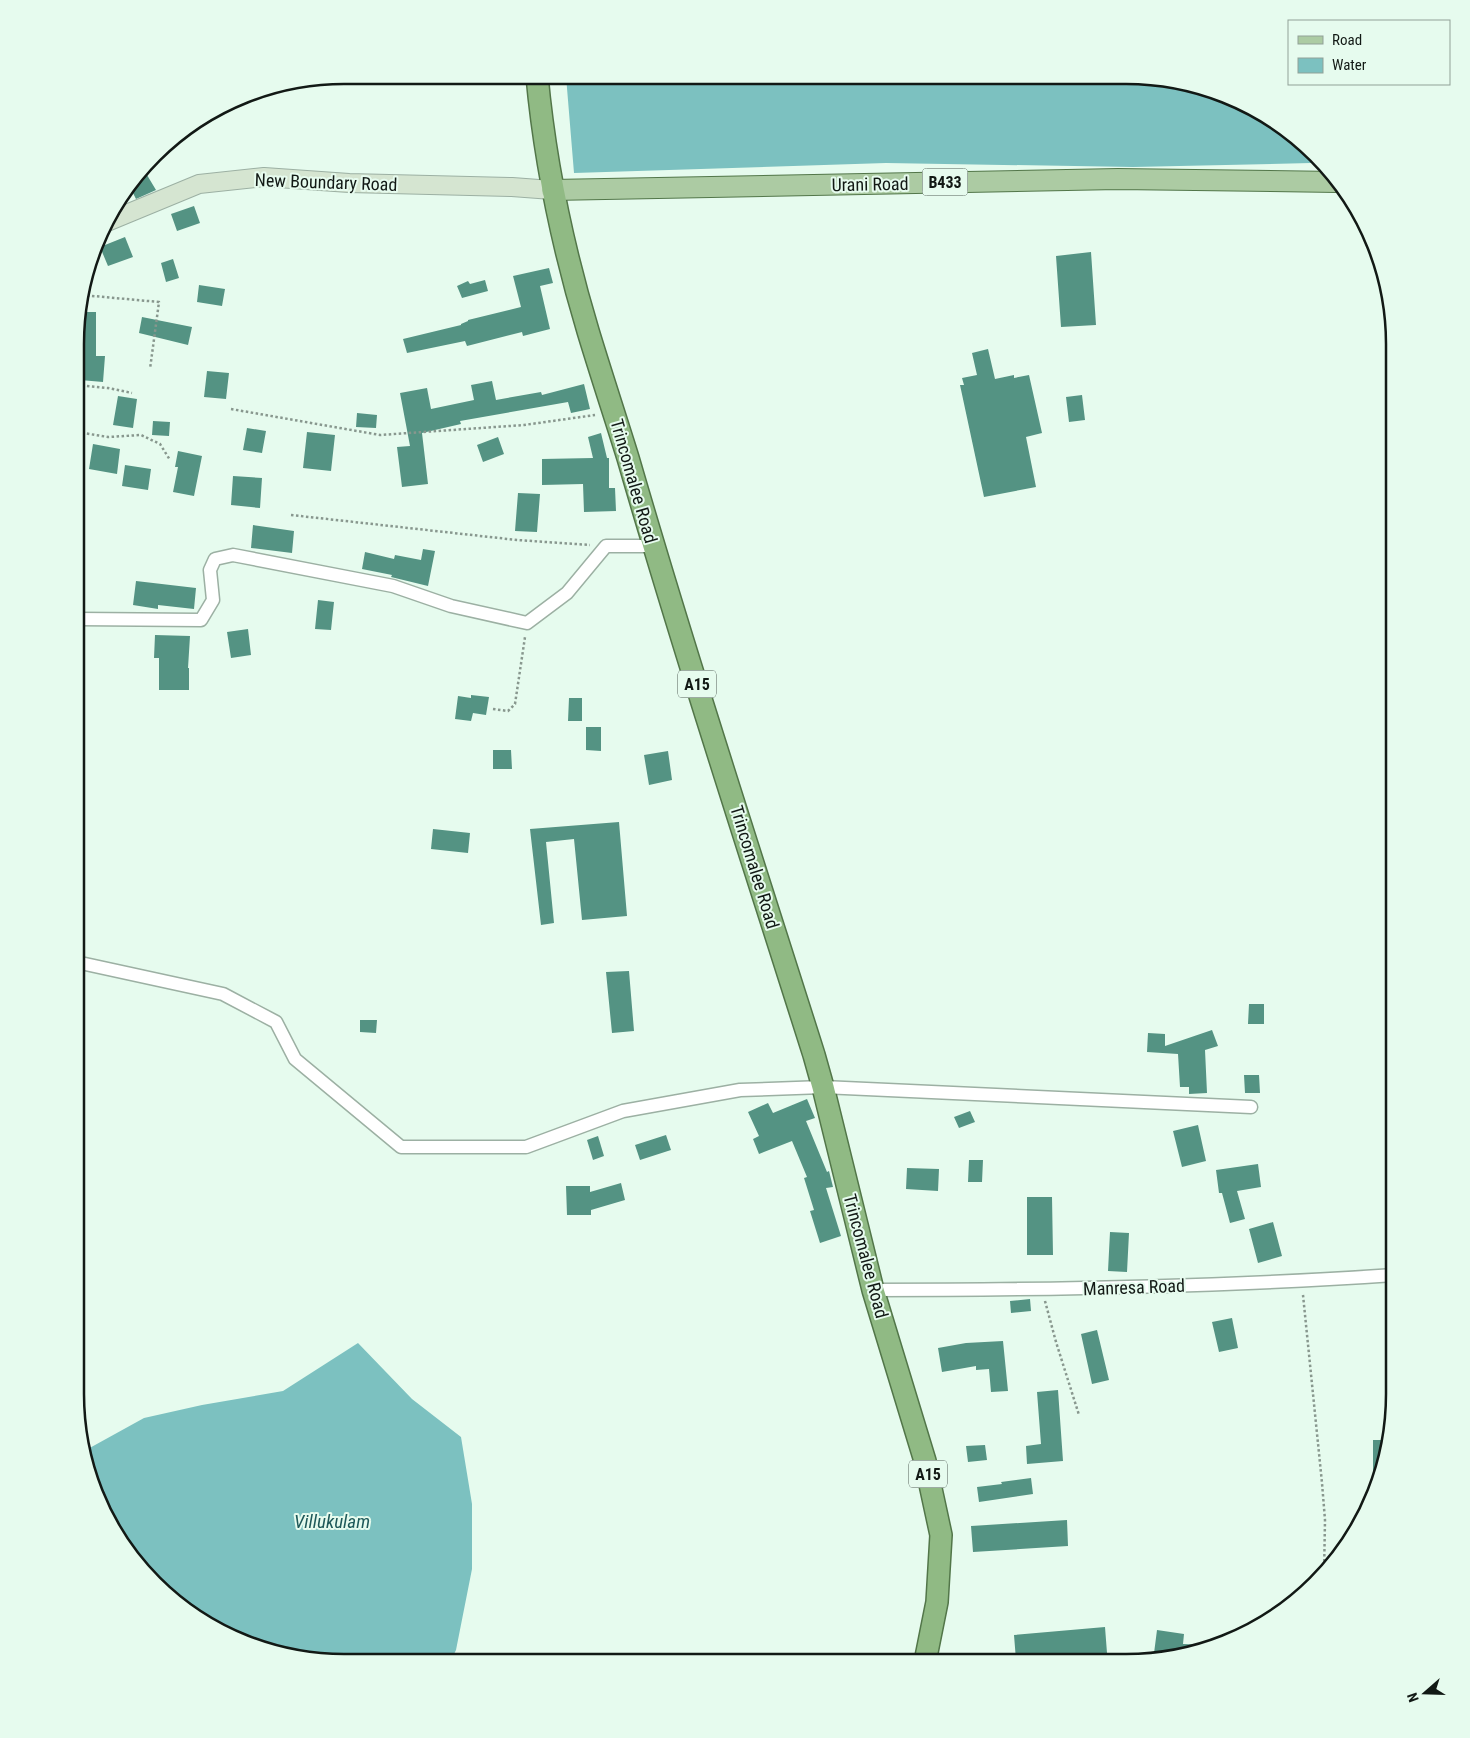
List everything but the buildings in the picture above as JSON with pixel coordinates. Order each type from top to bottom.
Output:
[{"type":"highway","name":"Trincomalee Road","points":[[538,84],[552,190],[583,314],[823,1086],[873,1290],[925,1461],[941,1535],[938,1602],[927,1654]]},
{"type":"main road","name":"New Boundary Road","points":[[117,218],[200,184],[264,177],[349,183],[512,187],[552,190]]},
{"type":"main road","name":"Urani Road","points":[[552,190],[1118,179],[1329,182]]},
{"type":"street","points":[[84,619],[201,620],[213,600],[210,570],[215,559],[233,555],[393,586],[451,606],[527,623],[567,593],[606,546],[654,546]]},
{"type":"street","points":[[84,964],[223,994],[276,1022],[295,1059],[401,1147],[526,1147],[623,1111],[740,1090],[823,1086],[1251,1107]]},
{"type":"street","name":"Manresa Road","points":[[873,1290],[1042,1290],[1301,1281],[1386,1276]]},
{"type":"path","points":[[89,296],[159,302],[150,369]]},
{"type":"path","points":[[84,386],[132,393]]},
{"type":"path","points":[[231,409],[380,435],[524,425],[614,412]]},
{"type":"path","points":[[84,433],[108,437],[140,435],[160,444],[170,460]]},
{"type":"path","points":[[290,516],[517,540],[606,546]]},
{"type":"path","points":[[493,710],[508,711],[515,704],[527,623]]},
{"type":"path","points":[[1301,1281],[1322,1483],[1325,1520],[1324,1563]]},
{"type":"path","points":[[1042,1290],[1079,1415]]},
{"type":"water","points":[[567,84],[1143,84],[1193,93],[1241,111],[1270,128],[1298,148],[1313,163],[1133,167],[886,163],[574,173]]},
{"type":"water","name":"Villukulam","points":[[358,1343],[412,1399],[461,1437],[472,1504],[472,1569],[454,1654],[327,1654],[293,1649],[261,1640],[214,1619],[172,1590],[148,1566],[128,1538],[104,1493],[90,1448],[144,1418],[202,1405],[283,1391]]}]
